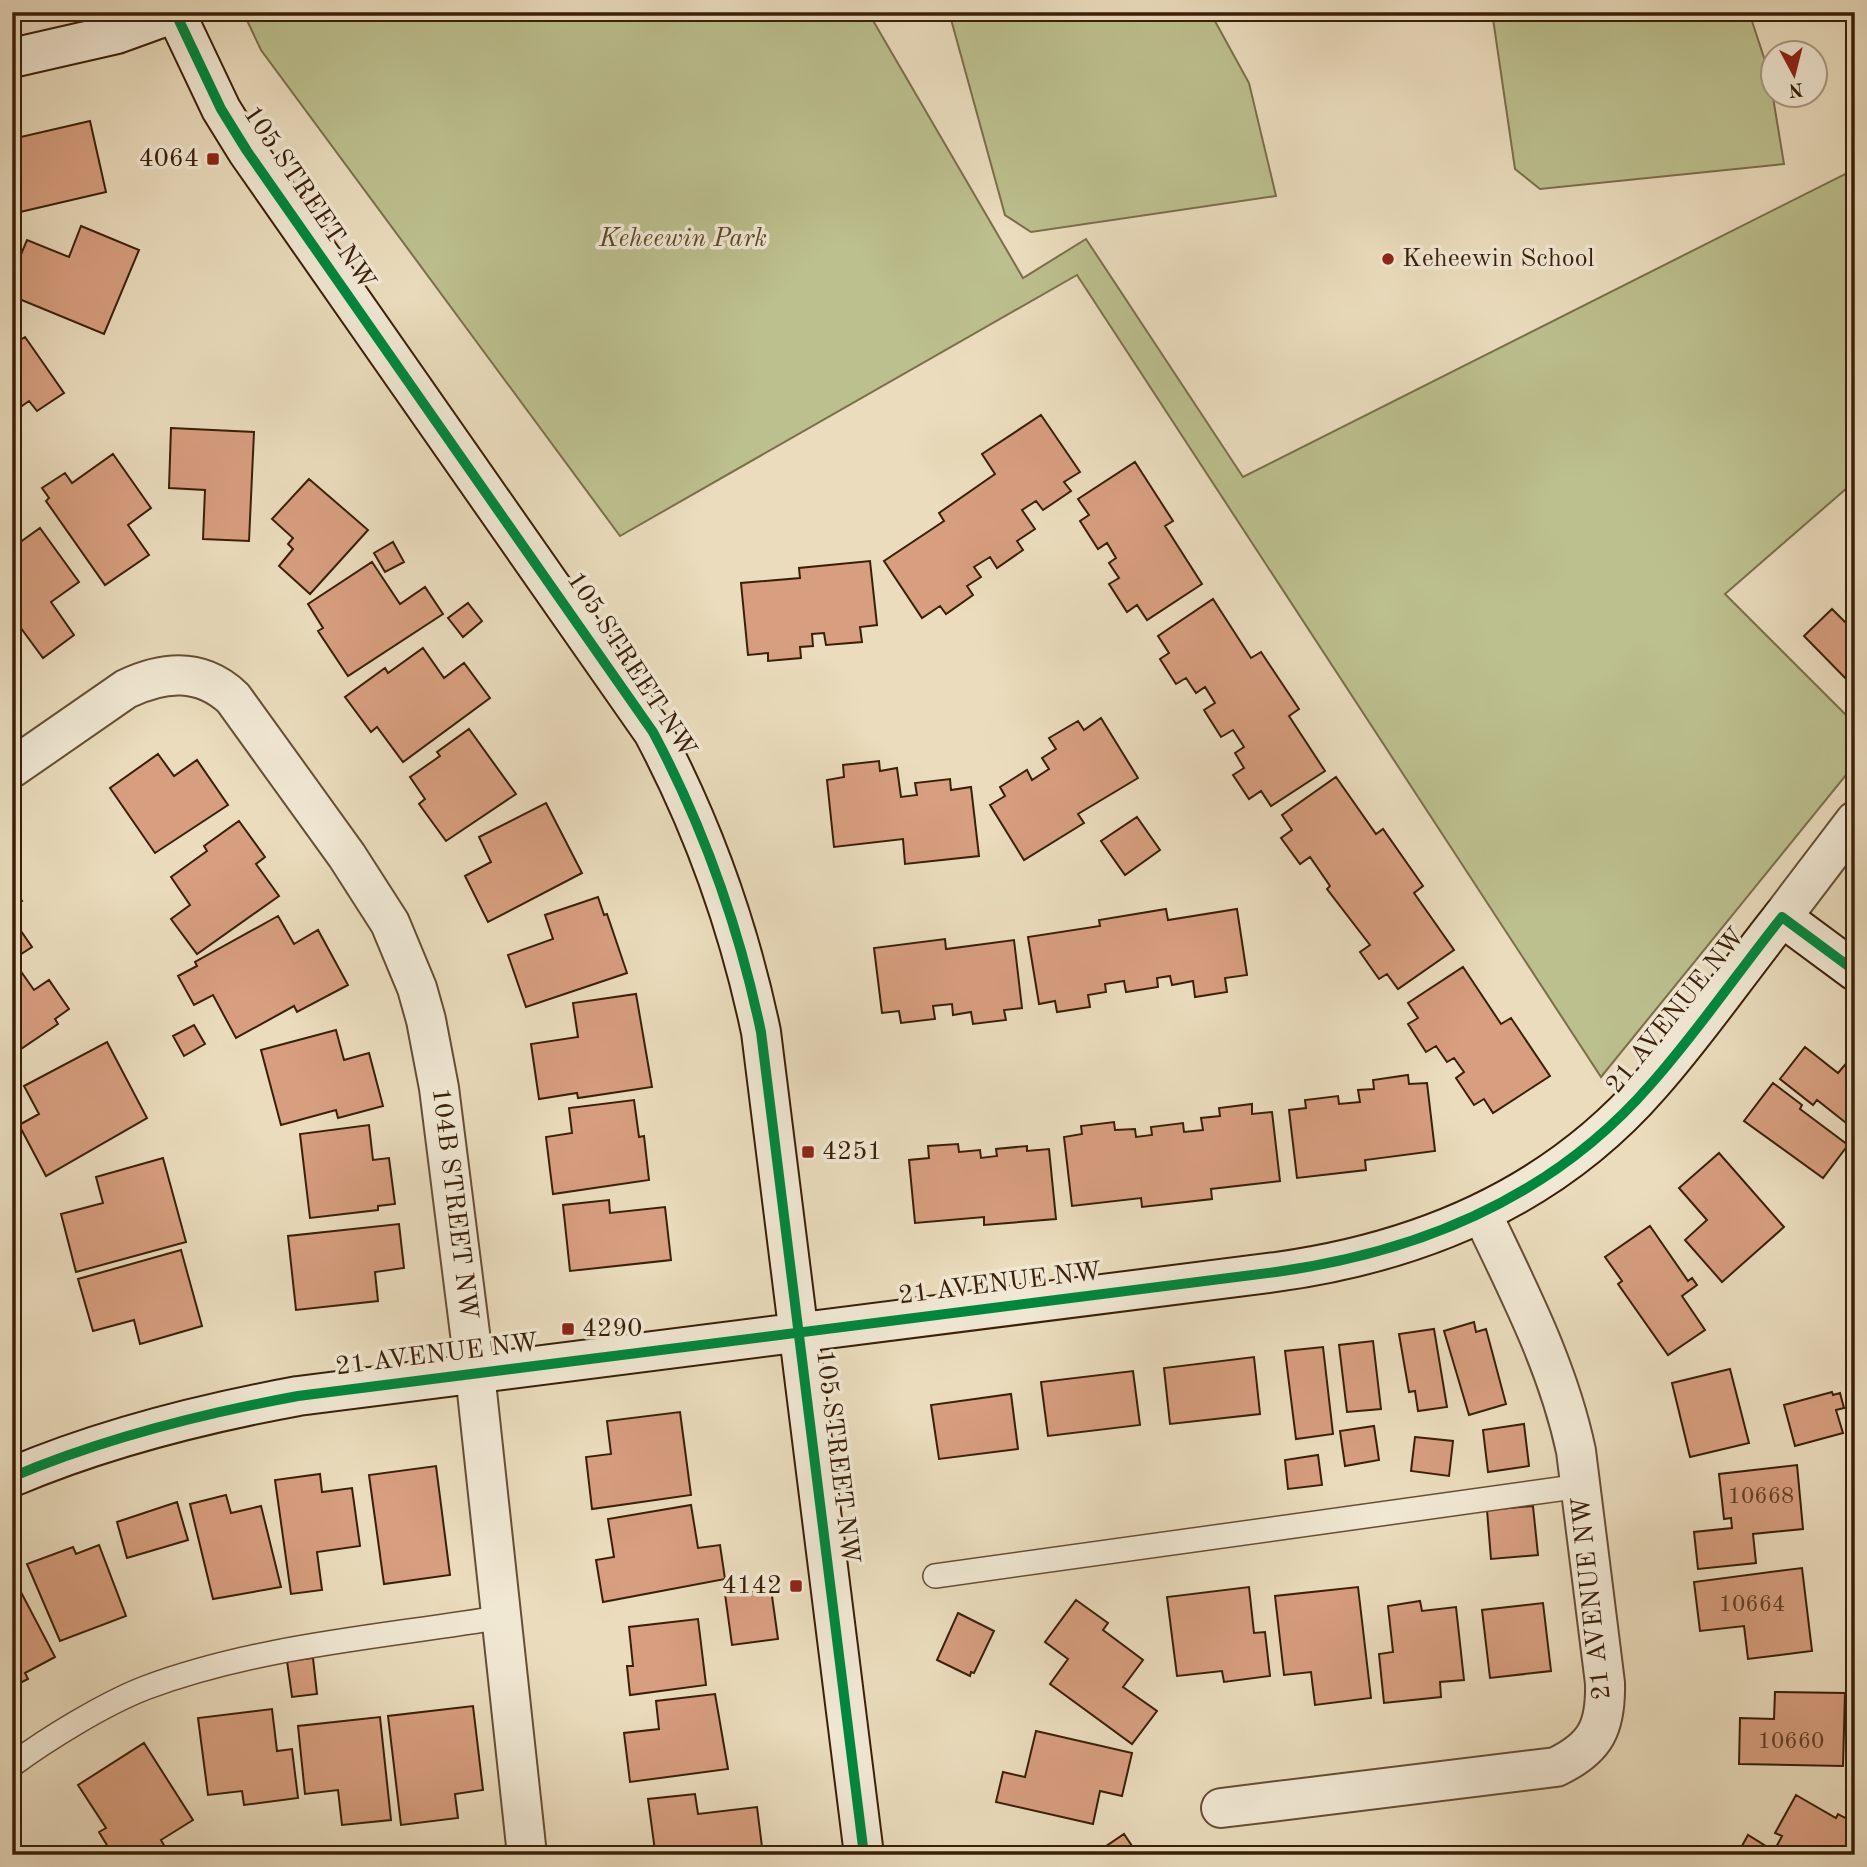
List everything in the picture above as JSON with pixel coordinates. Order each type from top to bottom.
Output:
[{"type":"street","points":[[12,58],[117,34],[175,12]]},
{"type":"street","name":"105 STREET NW","points":[[175,12],[215,97],[247,151],[620,680],[679,780],[731,913],[749,973],[761,1032],[864,1855]]},
{"type":"street","name":"104B STREET NW","points":[[12,768],[126,689],[161,676],[192,675],[220,685],[233,698],[362,878],[390,923],[417,988],[433,1051],[475,1373],[527,1855]]},
{"type":"street","points":[[1782,917],[1855,821]]},
{"type":"street","name":"21 AVENUE NW","points":[[13,1475],[87,1448],[224,1410],[298,1395],[1317,1267],[1420,1241],[1482,1214],[1546,1175],[1634,1102],[1672,1058],[1782,917],[1855,971]]},
{"type":"street","name":"21 AVENUE NW","points":[[1221,1808],[1533,1772],[1556,1767],[1590,1747],[1606,1706],[1605,1683],[1576,1451],[1558,1382],[1482,1214]]},
{"type":"lane","points":[[935,1576],[1581,1486]]},
{"type":"lane","points":[[12,1765],[43,1742],[144,1689],[269,1652],[503,1617]]},
{"type":"green space","name":"Keheewin Park","points":[[243,12],[868,12],[1023,278],[1086,239],[1243,477],[1855,169],[1855,481],[1725,594],[1855,724],[1855,764],[1601,1077],[1077,275],[620,536],[261,50]]},
{"type":"green space","points":[[949,12],[1210,12],[1249,83],[1276,196],[1031,232],[1005,215]]},
{"type":"green space","points":[[1492,12],[1749,12],[1758,39],[1758,108],[1775,108],[1784,164],[1540,189],[1515,169]]},
{"type":"building","points":[[90,121],[106,192],[20,212],[12,176],[12,139]]},
{"type":"building","points":[[81,226],[139,250],[104,334],[12,296],[12,276],[27,240],[69,257]]},
{"type":"building","points":[[25,337],[64,393],[37,411],[29,401],[12,413],[12,345]]},
{"type":"building","points":[[1041,415],[1080,472],[1064,482],[1071,491],[1043,510],[1036,501],[1022,510],[1035,529],[1017,541],[1023,550],[997,568],[990,557],[974,567],[981,577],[967,586],[973,595],[946,614],[940,606],[922,618],[884,561],[944,521],[939,513],[995,474],[982,454]]},
{"type":"building","points":[[171,428],[254,432],[249,541],[203,539],[205,490],[169,488]]},
{"type":"building","points":[[113,454],[151,508],[128,525],[149,555],[105,585],[46,501],[49,498],[42,488],[65,473],[72,483]]},
{"type":"building","points":[[1135,462],[1173,521],[1165,526],[1202,584],[1147,620],[1137,605],[1127,612],[1109,584],[1119,578],[1109,563],[1116,558],[1107,543],[1098,549],[1080,521],[1089,515],[1078,499]]},
{"type":"building","points":[[309,479],[368,530],[310,594],[279,566],[293,549],[288,544],[293,538],[272,519]]},
{"type":"building","points":[[40,528],[79,582],[51,602],[74,635],[43,658],[12,616],[12,548]]},
{"type":"building","points":[[393,542],[404,562],[385,572],[374,553]]},
{"type":"building","points":[[870,561],[877,625],[860,627],[862,642],[826,645],[824,633],[812,634],[813,646],[800,647],[801,658],[768,661],[768,653],[748,655],[741,583],[800,578],[799,568]]},
{"type":"building","points":[[372,562],[400,604],[425,587],[443,614],[348,676],[318,631],[323,628],[308,604]]},
{"type":"building","points":[[1213,599],[1251,658],[1261,652],[1299,709],[1289,716],[1325,771],[1271,806],[1261,791],[1249,799],[1233,775],[1244,768],[1235,753],[1244,747],[1233,730],[1221,737],[1204,710],[1215,703],[1205,687],[1196,693],[1186,678],[1176,684],[1160,659],[1169,653],[1158,636]]},
{"type":"building","points":[[468,603],[482,621],[463,637],[448,618]]},
{"type":"building","points":[[1832,609],[1855,632],[1855,688],[1804,636]]},
{"type":"building","points":[[423,648],[444,678],[464,663],[490,698],[403,762],[377,727],[371,732],[345,697],[385,668],[388,673]]},
{"type":"building","points":[[1101,718],[1138,778],[1078,814],[1084,823],[1024,860],[990,805],[1005,796],[1000,787],[1027,770],[1032,780],[1049,769],[1042,758],[1056,749],[1049,738],[1078,721],[1084,730]]},
{"type":"building","points":[[469,729],[516,794],[446,841],[419,804],[425,799],[410,777],[440,756],[437,752]]},
{"type":"building","points":[[158,754],[174,776],[197,760],[228,805],[155,853],[110,788]]},
{"type":"building","points":[[879,761],[880,771],[897,768],[901,797],[917,795],[915,783],[950,779],[951,790],[971,787],[979,856],[905,864],[903,839],[834,847],[827,780],[844,777],[843,765]]},
{"type":"building","points":[[1336,777],[1376,834],[1383,829],[1423,886],[1414,893],[1454,950],[1398,989],[1387,974],[1379,979],[1360,952],[1370,945],[1327,889],[1330,886],[1310,857],[1300,864],[1281,838],[1292,830],[1282,815]]},
{"type":"building","points":[[546,803],[582,873],[488,922],[465,876],[491,862],[479,837]]},
{"type":"building","points":[[1137,817],[1160,850],[1125,875],[1101,841]]},
{"type":"building","points":[[239,821],[265,857],[256,864],[279,896],[197,954],[171,919],[190,905],[171,877],[207,851],[204,846]]},
{"type":"building","points":[[12,887],[22,901],[12,907]]},
{"type":"building","points":[[598,897],[604,915],[607,914],[627,973],[526,1007],[508,955],[553,939],[545,915]]},
{"type":"building","points":[[1166,909],[1168,920],[1237,909],[1247,975],[1225,978],[1227,992],[1195,997],[1193,981],[1172,985],[1170,976],[1157,978],[1158,987],[1126,992],[1124,981],[1105,984],[1106,992],[1088,995],[1090,1007],[1057,1012],[1055,1001],[1039,1004],[1028,937],[1100,926],[1099,920]]},
{"type":"building","points":[[278,916],[294,944],[318,930],[348,985],[297,1012],[294,1006],[236,1038],[213,995],[194,1005],[178,976],[197,966],[195,962]]},
{"type":"building","points":[[12,918],[32,947],[12,960]]},
{"type":"building","points":[[945,939],[946,949],[1014,940],[1022,1008],[1004,1010],[1006,1020],[973,1024],[971,1012],[953,1015],[952,1004],[933,1006],[935,1019],[901,1023],[899,1011],[882,1013],[874,948]]},
{"type":"building","points":[[15,963],[34,990],[49,980],[69,1009],[55,1019],[58,1024],[12,1055],[12,964]]},
{"type":"building","points":[[1463,967],[1501,1024],[1511,1018],[1550,1076],[1493,1113],[1484,1099],[1474,1105],[1456,1078],[1464,1072],[1454,1058],[1447,1062],[1436,1046],[1426,1052],[1408,1024],[1418,1018],[1408,1003]]},
{"type":"building","points":[[636,994],[652,1087],[578,1098],[577,1093],[539,1099],[531,1044],[578,1037],[573,1003]]},
{"type":"building","points":[[194,1025],[205,1044],[184,1056],[173,1036]]},
{"type":"building","points":[[336,1030],[344,1060],[369,1053],[383,1106],[338,1118],[336,1110],[281,1125],[261,1050]]},
{"type":"building","points":[[107,1042],[147,1118],[46,1176],[19,1125],[39,1114],[24,1086]]},
{"type":"building","points":[[1805,1047],[1838,1073],[1855,1053],[1855,1130],[1817,1100],[1813,1105],[1780,1079]]},
{"type":"building","points":[[1408,1075],[1409,1084],[1427,1083],[1435,1151],[1365,1160],[1366,1170],[1297,1178],[1289,1110],[1306,1108],[1305,1100],[1338,1096],[1339,1104],[1360,1102],[1358,1090],[1374,1089],[1373,1080]]},
{"type":"building","points":[[1773,1083],[1802,1105],[1800,1109],[1848,1145],[1823,1178],[1744,1121]]},
{"type":"building","points":[[634,1100],[639,1137],[644,1136],[649,1180],[553,1194],[546,1137],[572,1133],[569,1108]]},
{"type":"building","points":[[1252,1104],[1252,1114],[1272,1112],[1280,1181],[1211,1189],[1212,1199],[1142,1207],[1141,1198],[1072,1206],[1064,1137],[1082,1134],[1081,1126],[1114,1122],[1115,1130],[1135,1129],[1136,1137],[1152,1135],[1151,1127],[1183,1123],[1184,1132],[1203,1130],[1201,1118],[1220,1116],[1219,1108]]},
{"type":"building","points":[[369,1125],[373,1160],[389,1158],[395,1204],[378,1206],[378,1210],[310,1218],[300,1134]]},
{"type":"building","points":[[958,1144],[959,1152],[980,1150],[981,1158],[997,1156],[996,1149],[1027,1146],[1027,1151],[1049,1149],[1056,1219],[984,1225],[984,1217],[915,1223],[909,1160],[929,1158],[928,1146]]},
{"type":"building","points":[[1719,1153],[1784,1227],[1722,1282],[1685,1240],[1707,1220],[1679,1188]]},
{"type":"building","points":[[163,1158],[186,1242],[76,1272],[61,1214],[103,1203],[96,1177]]},
{"type":"building","points":[[609,1200],[610,1213],[665,1207],[671,1260],[570,1271],[563,1205]]},
{"type":"building","points":[[399,1224],[404,1268],[375,1272],[378,1301],[296,1310],[288,1236]]},
{"type":"building","points":[[1650,1226],[1688,1281],[1692,1278],[1697,1285],[1682,1296],[1705,1330],[1668,1355],[1618,1284],[1622,1281],[1605,1257]]},
{"type":"building","points":[[181,1250],[202,1326],[140,1344],[134,1320],[93,1331],[78,1279]]},
{"type":"building","points":[[1474,1322],[1476,1332],[1486,1329],[1506,1404],[1469,1415],[1444,1331]]},
{"type":"building","points":[[1434,1329],[1447,1407],[1418,1411],[1415,1391],[1409,1392],[1399,1334]]},
{"type":"building","points":[[1373,1341],[1381,1409],[1347,1412],[1339,1345]]},
{"type":"building","points":[[1323,1347],[1333,1434],[1296,1439],[1285,1351]]},
{"type":"building","points":[[1254,1357],[1260,1414],[1170,1424],[1164,1368]]},
{"type":"building","points":[[1730,1369],[1749,1443],[1690,1457],[1672,1383]]},
{"type":"building","points":[[1133,1371],[1140,1425],[1048,1436],[1041,1382]]},
{"type":"building","points":[[1832,1392],[1833,1395],[1840,1393],[1844,1408],[1836,1410],[1843,1433],[1795,1446],[1784,1405]]},
{"type":"building","points":[[1011,1394],[1018,1449],[939,1459],[931,1405]]},
{"type":"building","points":[[680,1412],[691,1495],[592,1509],[586,1457],[611,1454],[607,1421]]},
{"type":"building","points":[[1524,1424],[1529,1466],[1488,1472],[1483,1430]]},
{"type":"building","points":[[1374,1426],[1379,1460],[1345,1466],[1340,1431]]},
{"type":"building","points":[[1415,1437],[1453,1441],[1449,1476],[1411,1471]]},
{"type":"building","points":[[1318,1455],[1322,1485],[1288,1489],[1285,1460]]},
{"type":"building","points":[[1797,1465],[1803,1529],[1753,1534],[1756,1563],[1698,1569],[1694,1532],[1732,1528],[1731,1518],[1724,1519],[1719,1474]]},
{"type":"building","points":[[436,1466],[450,1575],[384,1584],[369,1475]]},
{"type":"building","points":[[320,1474],[322,1492],[352,1488],[360,1546],[317,1552],[322,1590],[291,1594],[275,1480]]},
{"type":"building","points":[[226,1495],[231,1513],[261,1506],[281,1587],[213,1599],[190,1504]]},
{"type":"building","points":[[177,1502],[188,1540],[127,1558],[117,1522]]},
{"type":"building","points":[[691,1505],[698,1548],[720,1545],[725,1579],[603,1602],[596,1560],[614,1557],[608,1519]]},
{"type":"building","points":[[1533,1506],[1538,1555],[1491,1559],[1487,1510]]},
{"type":"building","points":[[99,1545],[126,1616],[60,1641],[27,1564],[73,1547],[76,1554]]},
{"type":"building","points":[[1802,1568],[1812,1651],[1748,1659],[1744,1626],[1700,1631],[1694,1582]]},
{"type":"building","points":[[12,1575],[55,1657],[25,1673],[28,1679],[12,1687]]},
{"type":"building","points":[[1249,1587],[1254,1633],[1265,1632],[1270,1676],[1224,1682],[1222,1671],[1177,1676],[1167,1597]]},
{"type":"building","points":[[1358,1587],[1371,1698],[1315,1705],[1311,1672],[1284,1675],[1275,1596]]},
{"type":"building","points":[[771,1589],[778,1639],[732,1645],[725,1594]]},
{"type":"building","points":[[1076,1600],[1108,1623],[1103,1630],[1143,1660],[1123,1687],[1157,1711],[1132,1744],[1050,1684],[1068,1659],[1045,1642]]},
{"type":"building","points":[[1420,1601],[1422,1611],[1456,1607],[1464,1680],[1440,1682],[1441,1697],[1384,1703],[1379,1654],[1393,1652],[1388,1606]]},
{"type":"building","points":[[1543,1603],[1551,1671],[1490,1678],[1482,1610]]},
{"type":"building","points":[[958,1613],[994,1631],[974,1673],[971,1672],[970,1676],[937,1660]]},
{"type":"building","points":[[698,1619],[706,1685],[630,1695],[627,1666],[633,1666],[629,1627]]},
{"type":"building","points":[[313,1658],[317,1694],[292,1697],[287,1661]]},
{"type":"building","points":[[1775,1692],[1845,1693],[1843,1766],[1739,1764],[1740,1718],[1774,1719]]},
{"type":"building","points":[[715,1694],[728,1769],[630,1782],[624,1733],[659,1729],[656,1701]]},
{"type":"building","points":[[473,1706],[483,1790],[455,1794],[458,1818],[401,1825],[388,1716]]},
{"type":"building","points":[[272,1709],[277,1751],[292,1749],[298,1798],[244,1805],[242,1791],[208,1795],[198,1718]]},
{"type":"building","points":[[380,1717],[391,1820],[342,1825],[338,1790],[305,1794],[298,1726]]},
{"type":"building","points":[[1036,1731],[1132,1753],[1122,1796],[1100,1791],[1093,1824],[996,1802],[1003,1772],[1025,1777]]},
{"type":"building","points":[[144,1743],[193,1820],[161,1840],[166,1849],[157,1855],[113,1855],[99,1832],[106,1828],[78,1785]]},
{"type":"building","points":[[695,1794],[698,1814],[757,1807],[763,1855],[680,1855],[680,1848],[655,1851],[648,1799]]},
{"type":"building","points":[[1796,1795],[1836,1818],[1838,1814],[1855,1823],[1855,1846],[1850,1855],[1737,1855],[1748,1835],[1774,1851],[1782,1836],[1775,1833]]},
{"type":"building","points":[[1124,1834],[1138,1855],[1093,1855]]},
{"type":"cycle path","points":[[175,12],[221,109],[247,151],[653,732],[688,804],[717,878],[742,954],[761,1032],[864,1855]]},
{"type":"cycle path","points":[[12,1477],[117,1439],[225,1411],[298,1396],[1276,1272],[1330,1263],[1382,1250],[1433,1234],[1528,1188],[1613,1124],[1685,1043],[1782,917],[1855,971]]},
{"type":"place","name":"4064","points":[[213,159]]},
{"type":"place","name":"Keheewin School","points":[[1388,259]]},
{"type":"place","name":"4251","points":[[808,1152]]},
{"type":"place","name":"4290","points":[[568,1329]]},
{"type":"place","name":"4142","points":[[796,1586]]}]
